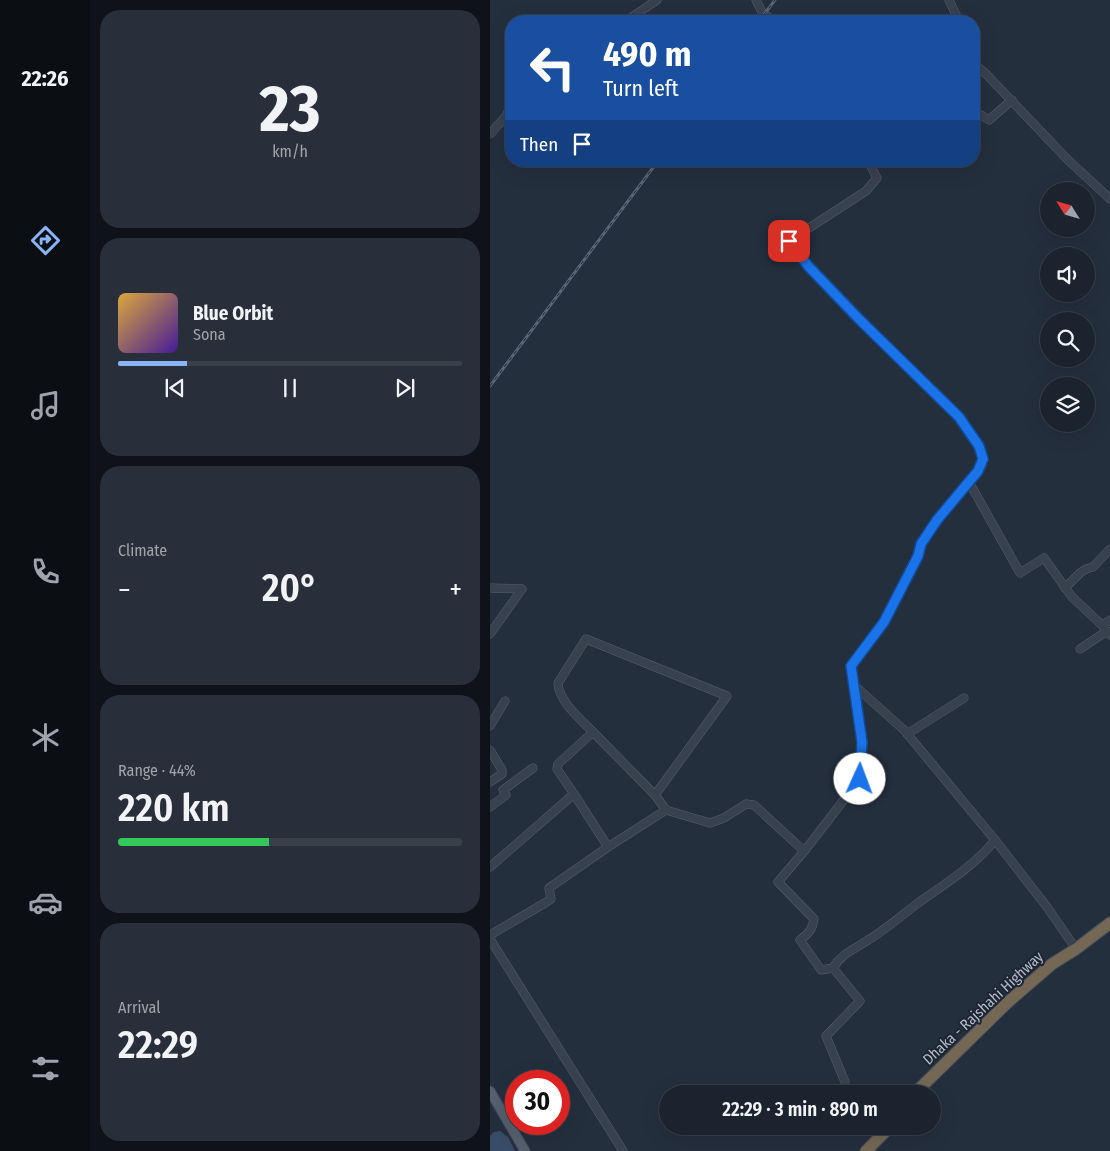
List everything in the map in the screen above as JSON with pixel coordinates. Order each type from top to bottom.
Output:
[{"type":"highway","name":"Dhaka - Rajshahi Highway","points":[[923,1085],[1007,1003],[1052,964],[1076,949],[1110,923]]},
{"type":"highway","name":"Dhaka - Rajshahi Highway","points":[[934,1085],[1076,949]]},
{"type":"highway","points":[[855,1151],[872,1135]]},
{"type":"highway","points":[[866,1151],[882,1135]]},
{"type":"main road","points":[[490,1091],[525,1151]]},
{"type":"main road","points":[[490,1101],[519,1151]]},
{"type":"street","points":[[635,15],[657,0]]},
{"type":"street","points":[[756,0],[766,15]]},
{"type":"street","points":[[949,0],[956,15]]},
{"type":"street","points":[[980,69],[1068,160],[1110,199]]},
{"type":"street","points":[[980,115],[989,120],[1012,100]]},
{"type":"street","points":[[490,134],[505,117]]},
{"type":"street","points":[[871,167],[876,178],[866,190],[789,241],[809,267],[859,319],[959,417],[979,446],[983,459],[978,471],[937,520],[921,544],[918,556],[884,622],[851,666],[862,742],[860,779],[778,882],[814,919],[814,925],[808,934],[800,940],[822,970],[833,968],[847,951],[865,942],[954,876],[995,840]]},
{"type":"street","points":[[969,482],[1020,573],[1044,558],[1072,597],[1106,630]]},
{"type":"street","points":[[1065,588],[1080,573],[1093,567],[1110,548]]},
{"type":"street","points":[[490,588],[522,589],[490,634]]},
{"type":"street","points":[[1080,649],[1106,630],[1110,620]]},
{"type":"street","points":[[655,795],[727,696],[586,639],[558,683],[558,690],[574,713],[655,795],[666,810],[710,823],[724,818],[746,804],[754,806],[804,851]]},
{"type":"street","points":[[855,686],[907,734],[995,840],[1076,949]]},
{"type":"street","points":[[907,734],[964,698]]},
{"type":"street","points":[[490,726],[505,701]]},
{"type":"street","points":[[593,732],[558,764],[557,769],[608,847]]},
{"type":"street","points":[[490,750],[502,770],[502,774],[490,782]]},
{"type":"street","points":[[490,807],[506,795],[503,790],[533,768]]},
{"type":"street","points":[[490,867],[574,794]]},
{"type":"street","points":[[490,935],[545,903],[551,898],[550,888],[608,847],[666,810]]},
{"type":"street","points":[[490,939],[623,1151]]},
{"type":"street","points":[[833,968],[860,1001],[826,1036],[845,1082]]},
{"type":"water","points":[[500,1131],[508,1137],[515,1151],[490,1151],[490,1136],[494,1132]]},
{"type":"railway","points":[[764,15],[775,0]]},
{"type":"railway","points":[[490,386],[654,167]]},
{"type":"route","points":[[789,241],[809,267],[859,319],[959,417],[979,446],[983,459],[978,471],[937,520],[921,544],[918,556],[884,622],[851,666],[862,742],[860,779]]}]
